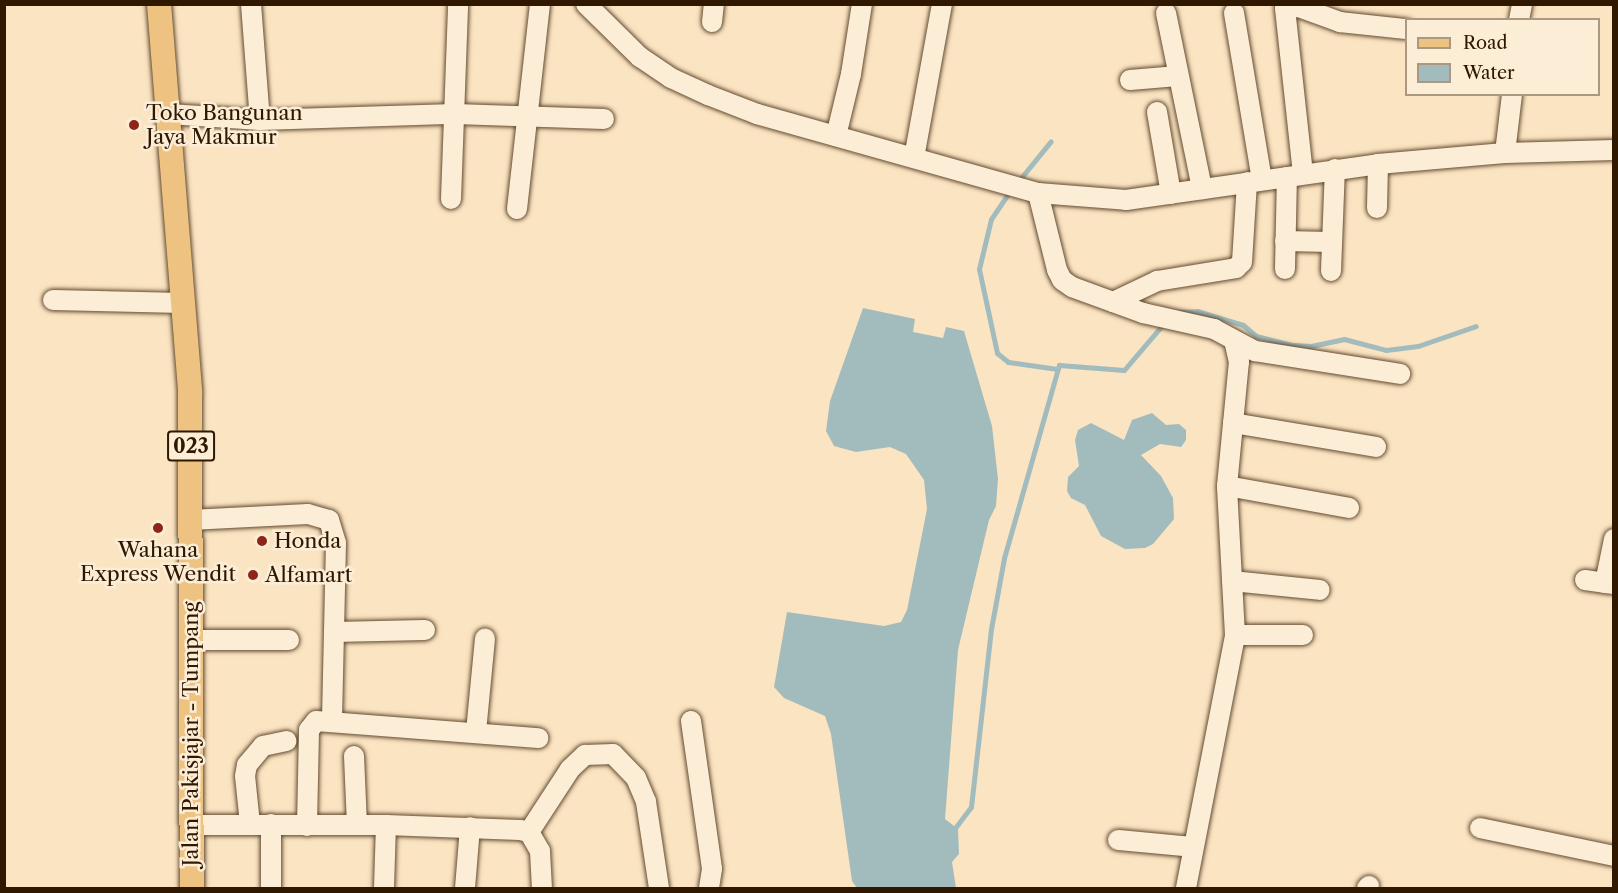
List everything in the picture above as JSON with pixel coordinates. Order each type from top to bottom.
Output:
[{"type":"main road","name":"Jalan Pakisjajar - Tumpang","points":[[159,4],[190,392],[192,888]]},
{"type":"street","points":[[251,4],[260,120]]},
{"type":"street","points":[[451,199],[458,4]]},
{"type":"street","points":[[517,209],[540,4]]},
{"type":"street","points":[[586,4],[640,57],[671,78],[757,114],[1015,184],[1038,193],[1126,200],[1378,164],[1505,153],[1614,150]]},
{"type":"street","points":[[836,136],[851,74],[862,4]]},
{"type":"street","points":[[914,158],[942,4]]},
{"type":"street","points":[[1285,269],[1285,241],[1295,175],[1285,9],[1299,7],[1340,22],[1405,29]]},
{"type":"street","points":[[1113,302],[1157,281],[1236,268],[1242,261],[1255,181],[1234,13]]},
{"type":"street","points":[[1166,14],[1202,189]]},
{"type":"street","points":[[1130,80],[1179,76]]},
{"type":"street","points":[[1505,153],[1512,96]]},
{"type":"street","points":[[1157,112],[1171,194]]},
{"type":"street","points":[[169,114],[260,120],[455,114],[604,119]]},
{"type":"street","points":[[1377,208],[1378,164]]},
{"type":"street","points":[[1331,271],[1330,242],[1335,170]]},
{"type":"street","points":[[1038,193],[1062,280],[1113,302],[1168,320],[1214,329],[1255,351],[1400,374]]},
{"type":"street","points":[[1285,241],[1330,242]]},
{"type":"street","points":[[53,300],[183,303]]},
{"type":"street","points":[[1186,888],[1235,635],[1227,486],[1239,362],[1234,341]]},
{"type":"street","points":[[1233,423],[1376,447]]},
{"type":"street","points":[[1227,486],[1349,508]]},
{"type":"street","points":[[190,520],[308,514],[329,520],[336,543],[332,719]]},
{"type":"street","points":[[1585,580],[1609,583],[1614,539]]},
{"type":"street","points":[[1233,581],[1320,590]]},
{"type":"street","points":[[334,633],[425,630]]},
{"type":"street","points":[[1235,635],[1303,635]]},
{"type":"street","points":[[476,732],[485,638]]},
{"type":"street","points":[[191,640],[289,640]]},
{"type":"street","points":[[307,826],[309,730],[316,721],[332,719],[538,738]]},
{"type":"street","points":[[691,721],[712,869],[709,888]]},
{"type":"street","points":[[250,824],[244,776],[247,765],[263,746],[286,741]]},
{"type":"street","points":[[529,832],[570,769],[585,755],[614,754],[636,778],[646,802],[659,888]]},
{"type":"street","points":[[354,756],[357,825]]},
{"type":"street","points":[[271,824],[271,888]]},
{"type":"street","points":[[192,825],[386,825],[470,827],[529,832]]},
{"type":"street","points":[[384,888],[386,825]]},
{"type":"street","points":[[465,888],[470,827]]},
{"type":"street","points":[[1480,828],[1614,856]]},
{"type":"street","points":[[529,832],[540,851],[542,888]]},
{"type":"street","points":[[1118,840],[1193,847]]},
{"type":"water","points":[[863,308],[915,319],[913,332],[943,338],[946,327],[964,331],[992,426],[998,479],[996,506],[989,520],[958,650],[945,819],[958,829],[959,854],[952,862],[956,888],[857,888],[852,881],[831,734],[825,716],[784,698],[774,687],[787,612],[884,626],[901,622],[907,610],[927,509],[924,480],[906,454],[890,447],[856,452],[834,446],[826,431],[830,401]]},
{"type":"water","points":[[1152,413],[1166,425],[1179,424],[1186,430],[1186,440],[1181,447],[1160,444],[1141,455],[1161,476],[1173,498],[1174,519],[1153,544],[1145,548],[1125,549],[1101,536],[1085,505],[1071,498],[1067,491],[1068,477],[1079,466],[1075,440],[1078,430],[1091,423],[1124,440],[1132,420]]},
{"type":"waterway","points":[[1016,184],[1051,141]]},
{"type":"waterway","points":[[1010,191],[991,219],[979,269],[997,353],[1008,362],[1058,369]]},
{"type":"waterway","points":[[1174,312],[1197,311],[1243,325],[1256,336],[1293,345],[1311,346],[1344,339],[1386,350],[1418,346],[1476,326]]},
{"type":"waterway","points":[[952,832],[971,807],[991,629],[1004,558],[1059,365],[1124,370],[1164,323]]},
{"type":"place","name":"Toko Bangunan Jaya Makmur","points":[[134,125]]},
{"type":"place","name":"Wahana Express Wendit","points":[[158,528]]},
{"type":"place","name":"Honda","points":[[262,541]]},
{"type":"place","name":"Alfamart","points":[[253,575]]}]
